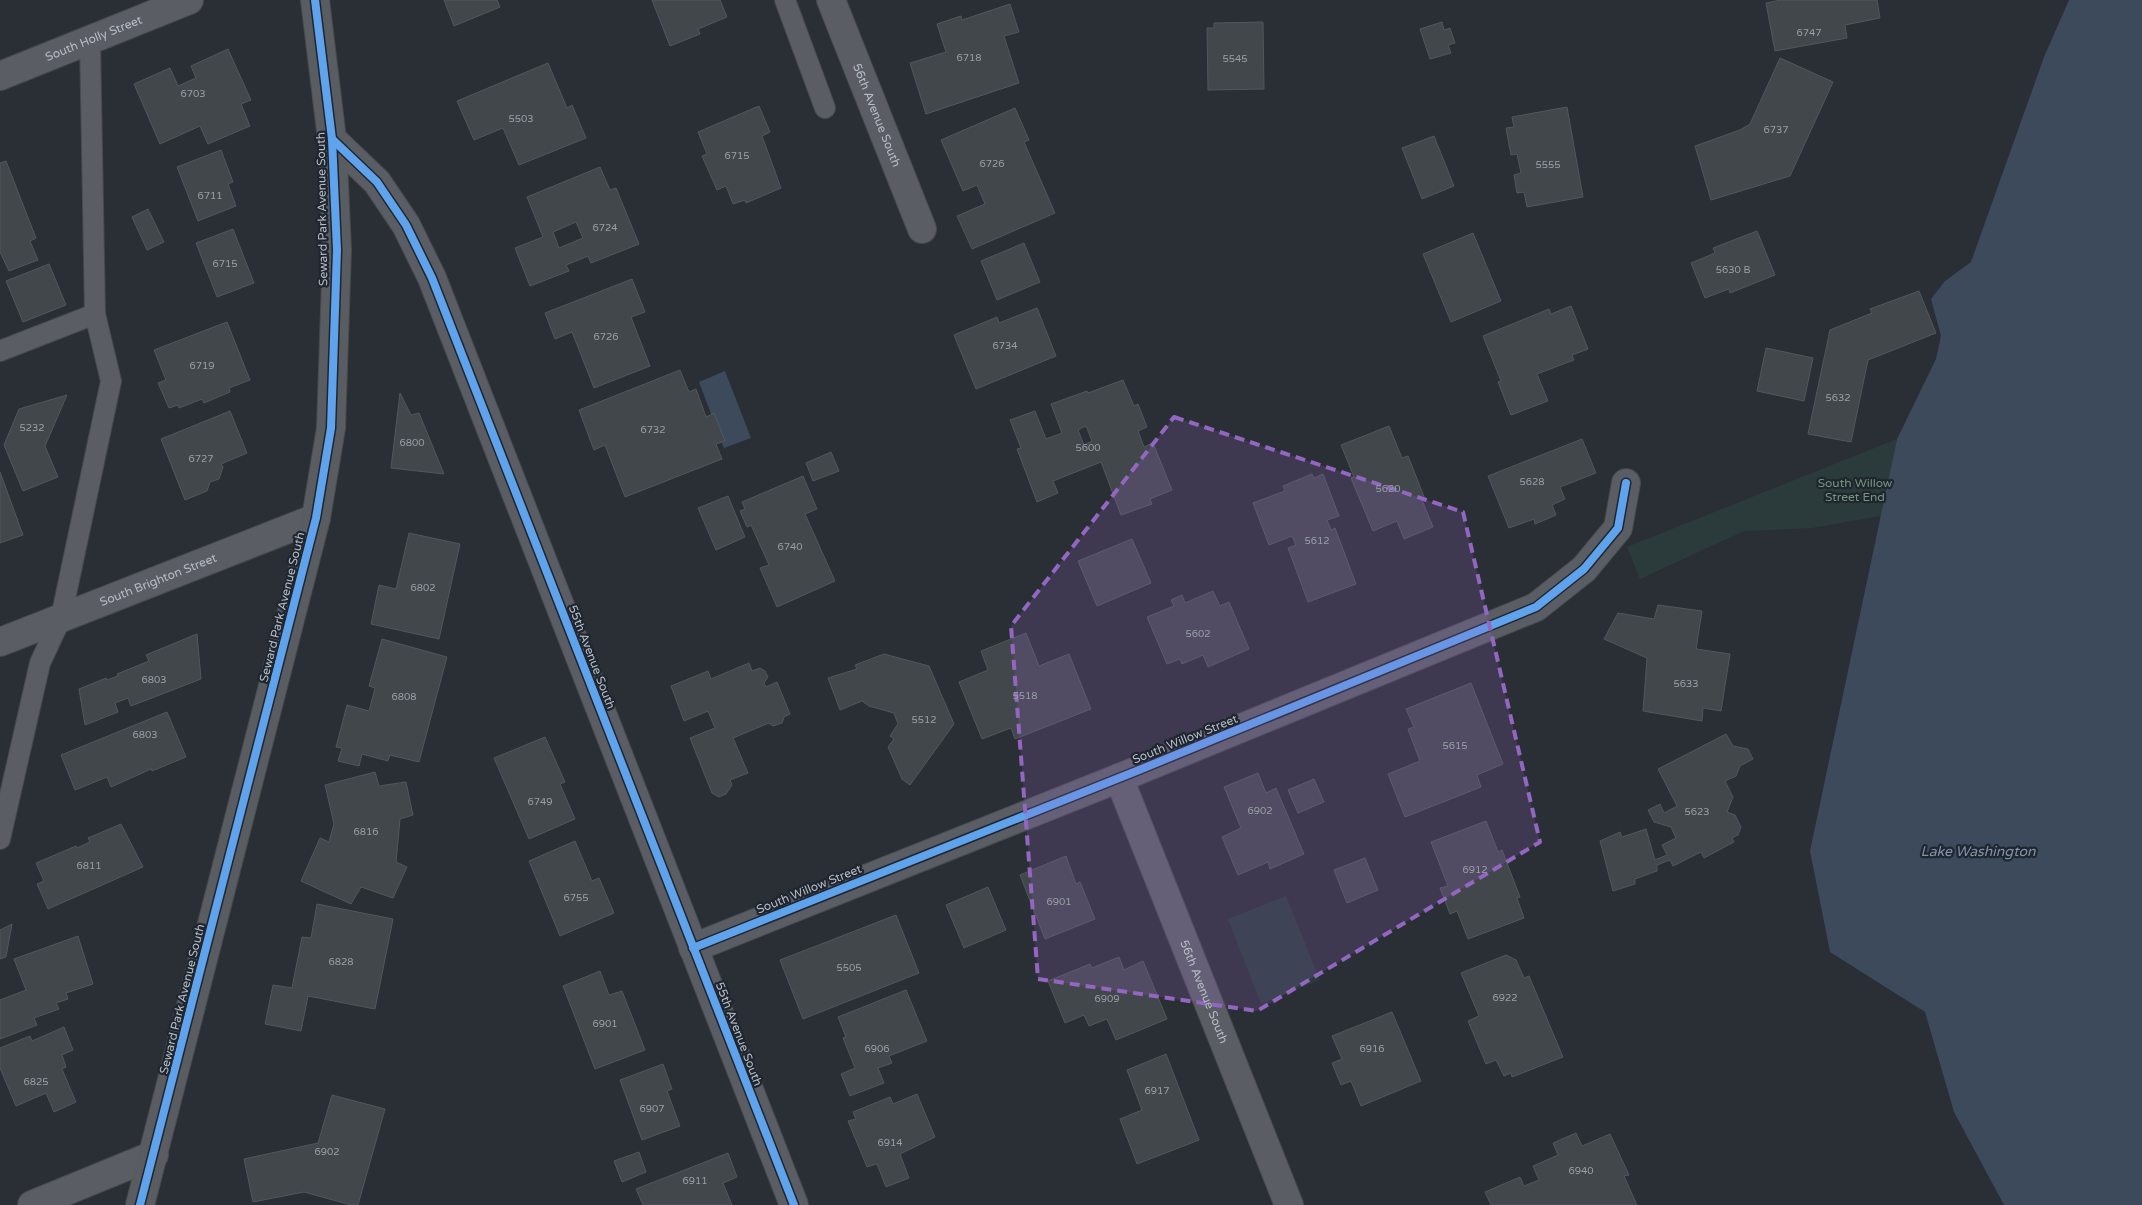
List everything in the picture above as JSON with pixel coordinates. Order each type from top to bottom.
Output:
[{"type":"main road","name":"Seward Park Avenue South","points":[[140,1205],[316,518],[331,428],[336,250],[332,139],[315,0]]},
{"type":"street","name":"South Holly Street","points":[[0,76],[189,0]]},
{"type":"street","name":"56th Avenue South","points":[[831,0],[922,230]]},
{"type":"street","name":"55th Avenue South","points":[[332,139],[377,182],[406,225],[432,278],[794,1205]]},
{"type":"street","name":"South Willow Street","points":[[693,948],[1119,778],[1536,606],[1584,569],[1618,528],[1626,483]]},
{"type":"street","name":"South Brighton Street","points":[[0,642],[316,518]]},
{"type":"street","name":"56th Avenue South","points":[[1119,778],[1289,1205]]},
{"type":"street","points":[[32,1205],[154,1155]]},
{"type":"lane","points":[[785,0],[825,108]]},
{"type":"lane","points":[[0,839],[40,663],[61,618],[110,381],[95,314],[90,40]]},
{"type":"lane","points":[[0,351],[95,314]]},
{"type":"highlighted area","points":[[1174,417],[1463,512],[1540,842],[1257,1011],[1038,979],[1011,626]]},
{"type":"green space","name":"South Willow Street End","points":[[1897,439],[1881,516],[1812,528],[1744,531],[1640,579],[1627,547]]},
{"type":"green space","points":[[1286,896],[1320,980],[1261,1004],[1228,919]]},
{"type":"water","name":"Lake Washington","points":[[2069,0],[2142,0],[2142,1205],[2004,1205],[1954,1112],[1925,1012],[1830,952],[1810,851],[1897,439],[1936,359],[1941,336],[1931,299],[1945,281],[1971,262],[2044,57]]},
{"type":"water","points":[[725,371],[751,438],[724,448],[699,382]]},
{"type":"building","points":[[444,0],[497,0],[500,7],[454,26]]},
{"type":"building","points":[[652,0],[720,0],[727,17],[698,29],[700,34],[670,46]]},
{"type":"building","points":[[1781,0],[1877,0],[1880,18],[1845,25],[1847,38],[1775,51],[1766,3]]},
{"type":"building","points":[[1010,4],[1019,32],[1004,36],[1019,83],[926,114],[910,63],[946,52],[937,24],[961,16],[962,20]]},
{"type":"building","points":[[1263,22],[1264,89],[1208,90],[1207,28],[1214,28],[1214,23]]},
{"type":"building","points":[[1442,22],[1444,30],[1450,28],[1455,43],[1448,45],[1451,53],[1430,59],[1420,29]]},
{"type":"building","points":[[228,49],[251,100],[241,104],[250,126],[208,144],[200,126],[160,144],[134,84],[170,68],[178,86],[196,78],[191,66]]},
{"type":"building","points":[[1780,58],[1833,82],[1790,176],[1711,200],[1695,146],[1740,130],[1750,124]]},
{"type":"building","points":[[548,63],[567,108],[572,105],[586,138],[519,165],[503,128],[474,140],[457,101]]},
{"type":"building","points":[[759,106],[770,132],[762,136],[781,188],[746,203],[745,200],[733,204],[726,186],[717,190],[702,156],[707,154],[698,132]]},
{"type":"building","points":[[1567,107],[1583,197],[1527,207],[1524,192],[1517,193],[1514,175],[1521,173],[1517,154],[1511,155],[1506,128],[1514,127],[1512,117]]},
{"type":"building","points":[[1015,108],[1029,140],[1024,142],[1055,213],[972,249],[957,216],[985,204],[977,185],[963,191],[941,140]]},
{"type":"building","points":[[1434,136],[1454,186],[1422,199],[1402,148]]},
{"type":"building","points":[[221,150],[233,182],[228,184],[236,206],[198,221],[177,167]]},
{"type":"building","points":[[6,161],[36,238],[30,241],[38,260],[9,271],[0,252],[0,163]]},
{"type":"building","points":[[600,167],[610,190],[616,188],[639,244],[591,263],[588,256],[566,265],[569,271],[530,286],[515,248],[543,237],[527,197]],"holes":[[[576,222],[583,238],[559,248],[553,232]]]},
{"type":"building","points":[[148,209],[164,242],[147,250],[132,217]]},
{"type":"building","points":[[233,229],[254,283],[217,297],[196,243]]},
{"type":"building","points":[[1757,231],[1775,275],[1730,293],[1729,289],[1705,298],[1691,263],[1715,253],[1713,248]]},
{"type":"building","points":[[1473,233],[1501,301],[1451,322],[1423,254]]},
{"type":"building","points":[[1024,243],[1040,282],[997,300],[981,261]]},
{"type":"building","points":[[49,264],[66,305],[23,322],[6,281]]},
{"type":"building","points":[[632,279],[645,312],[631,317],[650,366],[594,388],[572,332],[555,339],[545,313]]},
{"type":"building","points":[[1919,291],[1936,333],[1868,360],[1851,442],[1808,434],[1830,330],[1872,313],[1870,309]]},
{"type":"building","points":[[1571,306],[1588,349],[1572,355],[1574,360],[1537,374],[1548,401],[1511,415],[1498,382],[1501,381],[1483,336],[1549,309],[1551,314]]},
{"type":"building","points":[[1037,308],[1056,356],[976,389],[954,335],[997,317],[999,323]]},
{"type":"building","points":[[227,322],[250,380],[229,388],[230,392],[204,403],[202,399],[179,408],[178,405],[169,408],[158,383],[166,380],[154,350]]},
{"type":"building","points":[[1766,348],[1813,358],[1804,401],[1757,391]]},
{"type":"building","points":[[680,370],[689,392],[696,389],[706,417],[714,413],[725,441],[716,444],[722,459],[625,497],[605,445],[594,450],[579,410]]},
{"type":"building","points":[[1123,380],[1134,406],[1138,404],[1147,427],[1138,431],[1144,447],[1153,443],[1172,490],[1150,499],[1152,504],[1121,515],[1101,462],[1053,481],[1058,493],[1037,502],[1017,449],[1021,448],[1010,420],[1035,411],[1046,439],[1062,433],[1051,404],[1087,391],[1088,393]],"holes":[[[1086,426],[1092,441],[1084,445],[1078,430]]]},
{"type":"building","points":[[400,393],[411,415],[419,413],[444,474],[391,468]]},
{"type":"building","points":[[67,395],[45,446],[58,477],[23,491],[4,445],[19,409]]},
{"type":"building","points":[[230,411],[247,453],[221,464],[223,467],[219,479],[210,482],[207,491],[185,500],[161,439]]},
{"type":"building","points":[[1389,426],[1402,458],[1408,456],[1425,499],[1422,500],[1433,527],[1404,539],[1397,521],[1373,531],[1351,478],[1354,477],[1341,445]]},
{"type":"building","points":[[1582,439],[1596,473],[1560,487],[1565,499],[1552,505],[1556,515],[1535,524],[1534,519],[1509,528],[1488,476]]},
{"type":"building","points":[[831,452],[839,471],[813,481],[806,463]]},
{"type":"building","points":[[0,472],[23,535],[0,543]]},
{"type":"building","points":[[1312,474],[1314,478],[1323,474],[1339,516],[1327,520],[1331,530],[1335,528],[1356,584],[1308,602],[1288,548],[1296,545],[1292,536],[1269,545],[1253,503],[1285,491],[1283,486]]},
{"type":"building","points":[[803,476],[817,509],[805,514],[835,581],[777,607],[760,568],[769,565],[751,525],[747,527],[740,511],[745,509],[742,502]]},
{"type":"building","points":[[728,496],[745,537],[716,550],[698,508]]},
{"type":"building","points":[[409,533],[460,544],[439,639],[371,624],[379,585],[396,589]]},
{"type":"building","points":[[1132,539],[1151,583],[1097,606],[1078,561]]},
{"type":"building","points":[[1213,591],[1220,606],[1229,602],[1249,649],[1208,667],[1203,655],[1182,664],[1180,659],[1167,664],[1147,617],[1174,606],[1171,600],[1182,595],[1185,603]]},
{"type":"building","points":[[1658,605],[1702,611],[1696,649],[1730,654],[1721,711],[1703,708],[1702,721],[1643,711],[1647,658],[1604,639],[1618,613],[1654,619]]},
{"type":"building","points":[[1026,633],[1039,666],[1069,654],[1091,709],[1015,739],[1011,728],[982,739],[959,682],[988,670],[981,651]]},
{"type":"building","points":[[197,634],[201,679],[131,706],[128,698],[115,703],[118,712],[85,725],[79,689],[106,678],[107,680],[118,676],[117,674],[149,661],[146,655]]},
{"type":"building","points":[[382,639],[447,657],[419,762],[390,755],[388,761],[362,754],[359,766],[338,761],[342,748],[336,747],[347,705],[369,711],[375,688],[369,686]]},
{"type":"building","points":[[884,654],[929,666],[954,724],[910,785],[902,779],[888,747],[894,739],[890,736],[898,724],[894,713],[869,706],[862,701],[840,710],[828,678],[857,669],[855,665]]},
{"type":"building","points":[[749,663],[752,671],[760,668],[765,671],[768,677],[764,683],[766,687],[777,682],[790,714],[784,717],[782,723],[773,726],[769,723],[733,738],[748,773],[730,780],[732,785],[726,794],[719,797],[712,793],[690,738],[715,728],[708,711],[684,721],[671,686],[708,671],[711,679]]},
{"type":"building","points":[[1471,683],[1503,764],[1477,775],[1481,787],[1405,817],[1388,774],[1420,761],[1408,729],[1414,727],[1406,709]]},
{"type":"building","points":[[167,712],[186,757],[152,771],[151,769],[111,787],[107,777],[75,790],[61,755]]},
{"type":"building","points":[[1726,734],[1733,746],[1748,749],[1753,759],[1740,766],[1736,776],[1725,781],[1733,797],[1727,812],[1735,815],[1741,827],[1738,835],[1732,838],[1734,842],[1704,858],[1701,852],[1673,866],[1670,860],[1657,865],[1657,871],[1635,879],[1635,884],[1613,891],[1600,841],[1620,832],[1622,837],[1646,829],[1655,860],[1667,855],[1662,845],[1676,838],[1671,827],[1654,822],[1648,810],[1660,804],[1664,813],[1677,806],[1658,769]]},
{"type":"building","points":[[545,737],[565,782],[560,784],[575,819],[529,839],[494,758]]},
{"type":"building","points":[[375,772],[379,786],[406,782],[413,815],[400,819],[396,862],[407,867],[393,898],[361,887],[351,904],[301,881],[320,838],[329,842],[334,824],[325,785]]},
{"type":"building","points":[[1258,773],[1266,793],[1276,788],[1304,854],[1270,869],[1268,862],[1238,875],[1222,837],[1241,828],[1224,787]]},
{"type":"building","points":[[1314,779],[1324,802],[1298,813],[1288,790]]},
{"type":"building","points":[[1486,821],[1498,852],[1502,850],[1520,897],[1517,898],[1524,918],[1468,939],[1457,911],[1450,914],[1440,888],[1448,886],[1431,842]]},
{"type":"building","points":[[121,824],[143,867],[48,909],[37,884],[44,881],[36,863],[76,846],[77,848],[90,842],[88,838]]},
{"type":"building","points":[[575,841],[592,881],[599,878],[614,913],[560,936],[529,861]]},
{"type":"building","points":[[1066,856],[1076,884],[1080,882],[1095,919],[1045,939],[1020,875]]},
{"type":"building","points":[[1365,858],[1378,890],[1347,903],[1334,870]]},
{"type":"building","points":[[988,887],[1006,930],[964,948],[946,905]]},
{"type":"building","points":[[317,904],[393,919],[375,1009],[308,996],[301,1031],[265,1024],[273,985],[292,988],[302,937],[311,938]]},
{"type":"building","points":[[896,915],[919,973],[803,1019],[780,960]]},
{"type":"building","points":[[12,924],[6,957],[0,959],[0,930]]},
{"type":"building","points":[[78,936],[93,984],[66,993],[68,999],[56,1003],[59,1009],[34,1018],[37,1025],[0,1039],[0,1000],[26,990],[14,959]]},
{"type":"building","points":[[1506,955],[1516,960],[1524,978],[1529,976],[1563,1057],[1512,1077],[1511,1073],[1504,1076],[1496,1060],[1486,1064],[1468,1021],[1479,1016],[1461,973]]},
{"type":"building","points":[[1119,957],[1124,970],[1143,961],[1167,1019],[1116,1040],[1107,1019],[1089,1026],[1084,1015],[1065,1023],[1048,981],[1090,964],[1092,968]]},
{"type":"building","points":[[600,971],[609,995],[622,991],[645,1050],[595,1069],[563,986]]},
{"type":"building","points":[[906,990],[927,1041],[889,1056],[892,1063],[878,1068],[884,1083],[850,1096],[841,1074],[855,1068],[843,1038],[846,1037],[838,1017]]},
{"type":"building","points":[[1392,1012],[1421,1081],[1361,1106],[1351,1081],[1341,1085],[1332,1063],[1342,1059],[1332,1036]]},
{"type":"building","points":[[64,1027],[73,1050],[62,1055],[66,1067],[62,1069],[76,1102],[54,1112],[46,1093],[16,1106],[0,1068],[0,1048],[30,1036],[32,1041]]},
{"type":"building","points":[[1166,1054],[1199,1140],[1137,1164],[1120,1119],[1142,1110],[1127,1070]]},
{"type":"building","points":[[663,1064],[672,1089],[667,1091],[680,1126],[642,1140],[620,1080]]},
{"type":"building","points":[[917,1094],[935,1137],[900,1154],[909,1178],[886,1187],[877,1164],[867,1167],[848,1121],[856,1119],[853,1112],[890,1097],[893,1104]]},
{"type":"building","points":[[332,1095],[385,1109],[358,1205],[351,1205],[304,1192],[253,1202],[244,1159],[318,1143]]},
{"type":"building","points":[[1576,1133],[1582,1146],[1610,1134],[1629,1175],[1624,1176],[1637,1205],[1491,1205],[1485,1192],[1520,1177],[1524,1186],[1539,1180],[1533,1166],[1558,1155],[1553,1143]]},
{"type":"building","points":[[639,1152],[646,1172],[622,1182],[614,1161]]},
{"type":"building","points":[[728,1153],[737,1177],[723,1183],[732,1205],[643,1205],[636,1189]]},
{"type":"cycle path","points":[[140,1205],[316,518],[331,428],[337,250],[332,139],[315,0]]},
{"type":"cycle path","points":[[332,139],[377,182],[406,225],[432,278],[794,1205]]},
{"type":"cycle path","points":[[693,948],[1139,770],[1536,607],[1584,569],[1618,528],[1626,483]]}]
